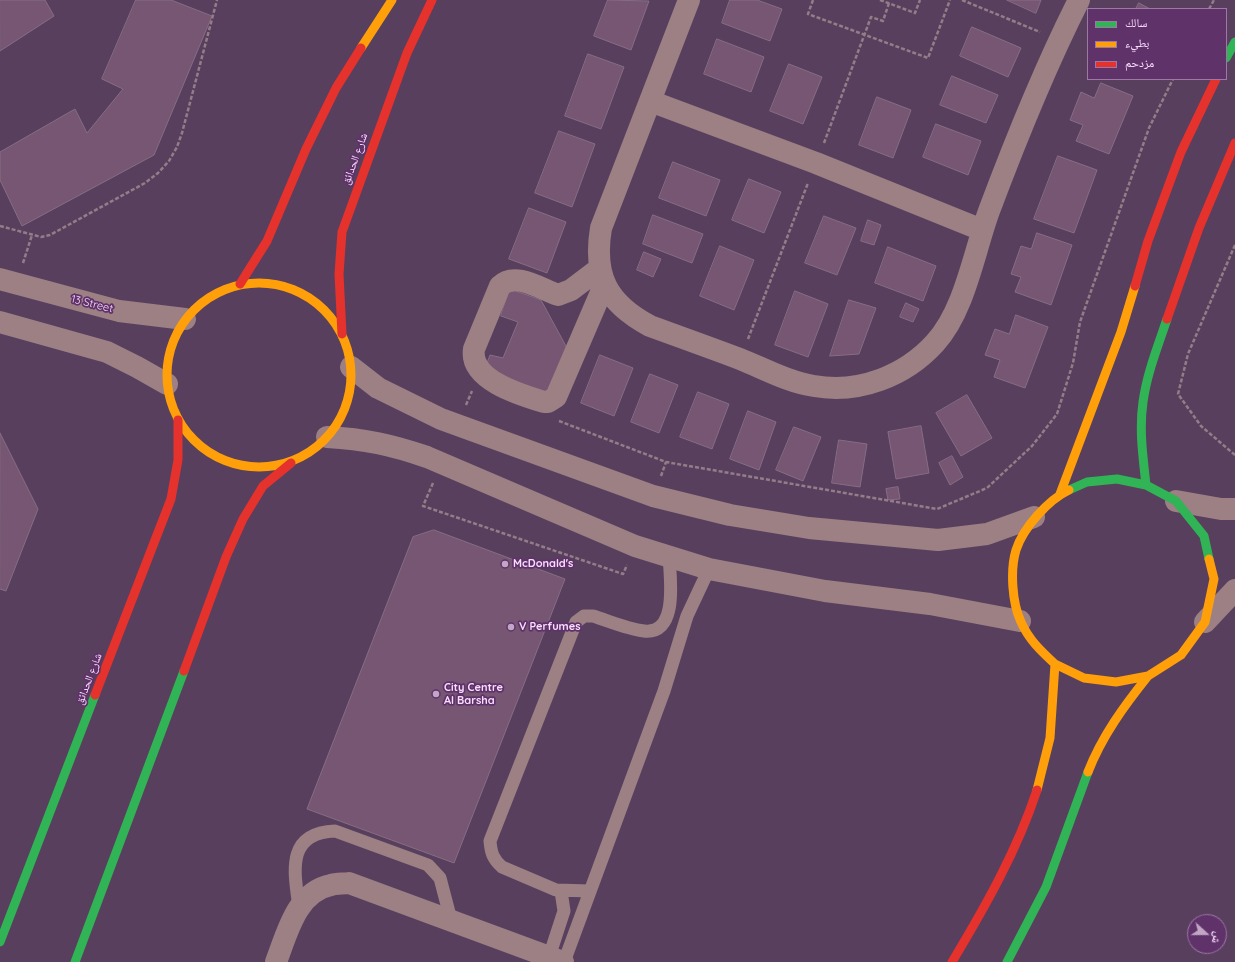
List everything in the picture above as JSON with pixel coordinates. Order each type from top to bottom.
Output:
[{"type":"street","points":[[240,284],[267,241],[306,149],[336,88],[392,0]]},
{"type":"street","name":"شارع الحدائق","points":[[342,334],[338,274],[342,232],[407,53],[432,0]]},
{"type":"street","points":[[689,0],[601,228],[598,248],[602,275],[616,301],[632,316],[650,326],[789,380],[814,386],[841,388],[868,384],[893,375],[916,361],[935,342],[950,320],[961,296],[982,230],[1018,134],[1059,40],[1079,0]]},
{"type":"street","points":[[1227,56],[1235,42]]},
{"type":"street","points":[[1060,494],[1121,332],[1148,241],[1182,152],[1216,80]]},
{"type":"street","points":[[650,101],[816,163],[982,230]]},
{"type":"street","points":[[1146,485],[1141,450],[1142,421],[1148,379],[1186,262],[1218,181],[1235,143]]},
{"type":"street","points":[[602,275],[556,397],[553,400],[544,402],[493,383],[474,360],[474,349],[500,286],[505,282],[516,280],[558,295],[602,275]]},
{"type":"street","name":"13 Street","points":[[8,281],[119,311],[185,320]]},
{"type":"street","points":[[75,962],[226,557],[243,519],[262,486],[293,461],[311,451],[327,437],[338,422],[348,400],[351,367],[348,350],[342,334],[332,318],[318,304],[301,293],[281,285],[261,282],[240,284],[213,295],[198,306],[185,320],[172,344],[167,370],[167,384],[171,403],[178,420],[192,439],[209,453],[230,463],[259,467],[273,466],[293,461]]},
{"type":"street","points":[[0,322],[106,352],[167,384]]},
{"type":"street","points":[[351,367],[378,388],[441,419],[653,496],[730,515],[809,528],[938,540],[987,534],[1034,517]]},
{"type":"street","name":"شارع الحدائق","points":[[0,942],[171,499],[178,460],[178,420]]},
{"type":"street","points":[[327,437],[361,439],[395,446],[428,457],[635,546],[709,569],[825,591],[923,603],[1020,621]]},
{"type":"street","points":[[1148,676],[1116,682],[1084,678],[1055,664],[1034,645],[1020,621],[1012,586],[1016,550],[1034,517],[1060,494],[1087,482],[1117,479],[1146,485],[1176,501],[1221,509],[1235,509]]},
{"type":"street","points":[[1176,501],[1204,536],[1211,564],[1214,579],[1205,622]]},
{"type":"street","points":[[1007,962],[1046,887],[1093,759],[1117,715],[1148,676],[1182,655],[1205,622],[1228,595],[1235,590]]},
{"type":"street","points":[[952,962],[978,920],[1010,856],[1036,791],[1048,749],[1054,707],[1055,664]]},
{"type":"street","points":[[276,962],[299,907],[313,893],[330,885],[349,884],[558,960]]},
{"type":"lane","points":[[590,891],[561,891],[536,883],[502,867],[495,860],[491,851],[490,841],[576,622],[584,616],[593,616],[645,632],[659,627],[668,617],[671,603],[669,556]]},
{"type":"lane","points":[[558,960],[590,891],[664,691],[687,616],[709,569]]},
{"type":"lane","points":[[299,907],[294,871],[295,858],[300,846],[310,837],[322,832],[335,831],[428,865],[440,878],[451,920]]},
{"type":"lane","points":[[558,960],[564,911],[561,891]]},
{"type":"path","points":[[0,226],[41,237],[58,231],[145,183],[158,173],[169,161],[182,133],[217,0]]},
{"type":"path","points":[[813,0],[808,14],[865,33],[928,58],[950,0]]},
{"type":"path","points":[[880,0],[915,13],[920,0]]},
{"type":"path","points":[[962,0],[1059,40]]},
{"type":"path","points":[[666,462],[937,509],[986,488],[1032,446],[1057,414],[1073,363],[1080,322],[1148,128],[1172,80]]},
{"type":"path","points":[[8,281],[32,235]]},
{"type":"path","points":[[1235,245],[1188,354],[1178,394],[1201,426],[1235,455]]},
{"type":"building","points":[[0,0],[45,0],[54,16],[0,51]]},
{"type":"building","points":[[136,0],[171,0],[212,16],[154,155],[22,226],[0,180],[0,152],[75,109],[87,133],[123,89],[102,79]]},
{"type":"building","points":[[608,0],[649,1],[631,50],[594,36]]},
{"type":"building","points":[[730,0],[757,0],[782,9],[770,41],[722,23]]},
{"type":"building","points":[[1007,0],[1041,0],[1036,13]]},
{"type":"building","points":[[1139,3],[1148,8],[1136,8]]},
{"type":"building","points":[[972,27],[1021,48],[1008,77],[960,56]]},
{"type":"building","points":[[717,39],[764,57],[751,92],[704,74]]},
{"type":"building","points":[[588,54],[624,67],[601,129],[565,116]]},
{"type":"building","points":[[789,64],[822,77],[803,124],[770,111]]},
{"type":"building","points":[[952,76],[998,95],[986,123],[940,105]]},
{"type":"building","points":[[1101,83],[1133,96],[1109,154],[1076,141],[1083,125],[1070,120],[1081,92],[1094,98]]},
{"type":"building","points":[[877,97],[911,110],[893,158],[859,145]]},
{"type":"building","points":[[936,124],[981,141],[968,175],[923,157]]},
{"type":"building","points":[[559,131],[595,144],[572,207],[535,193]]},
{"type":"building","points":[[1058,156],[1097,170],[1074,233],[1034,219]]},
{"type":"building","points":[[673,162],[720,180],[706,216],[659,198]]},
{"type":"building","points":[[749,179],[781,192],[764,233],[732,220]]},
{"type":"building","points":[[529,208],[566,222],[547,273],[509,259]]},
{"type":"building","points":[[653,215],[703,234],[692,263],[643,244]]},
{"type":"building","points":[[824,216],[856,228],[837,275],[805,263]]},
{"type":"building","points":[[868,220],[881,225],[874,245],[861,241]]},
{"type":"building","points":[[1037,233],[1072,245],[1051,305],[1015,292],[1021,277],[1011,274],[1021,246],[1031,249]]},
{"type":"building","points":[[720,246],[754,260],[734,310],[700,296]]},
{"type":"building","points":[[888,247],[936,266],[923,301],[875,283]]},
{"type":"building","points":[[644,252],[661,259],[653,277],[637,270]]},
{"type":"building","points":[[510,289],[541,300],[567,348],[547,396],[484,371],[490,355],[503,358],[518,322],[501,316]]},
{"type":"building","points":[[795,291],[828,304],[808,357],[775,345]]},
{"type":"building","points":[[849,300],[876,308],[859,354],[830,356]]},
{"type":"building","points":[[906,303],[919,309],[913,322],[900,317]]},
{"type":"building","points":[[1016,315],[1048,327],[1025,388],[994,377],[1000,360],[985,355],[995,329],[1009,334]]},
{"type":"building","points":[[600,355],[633,368],[614,416],[581,403]]},
{"type":"building","points":[[650,374],[678,385],[659,433],[631,422]]},
{"type":"building","points":[[698,392],[729,404],[712,449],[680,437]]},
{"type":"building","points":[[967,395],[992,438],[961,456],[936,413]]},
{"type":"building","points":[[748,411],[776,422],[759,470],[730,459]]},
{"type":"building","points":[[921,426],[929,473],[896,479],[888,432]]},
{"type":"building","points":[[794,427],[821,437],[803,481],[776,470]]},
{"type":"building","points":[[0,433],[38,509],[6,591],[0,589]]},
{"type":"building","points":[[839,440],[867,444],[860,487],[832,483]]},
{"type":"building","points":[[952,456],[963,477],[950,485],[939,463]]},
{"type":"building","points":[[898,487],[900,499],[888,500],[886,489]]},
{"type":"building","name":"City Centre Al Barsha","points":[[434,530],[565,579],[454,863],[307,809],[413,537]]},
{"type":"traffic: fast","points":[[1227,56],[1235,42]]},
{"type":"traffic: fast","points":[[1146,485],[1141,433],[1143,402],[1150,370],[1167,319]]},
{"type":"traffic: fast","points":[[1069,490],[1087,482],[1117,479],[1146,485],[1176,501],[1204,536],[1209,559]]},
{"type":"traffic: fast","points":[[75,962],[184,671]]},
{"type":"traffic: fast","points":[[0,942],[95,695]]},
{"type":"traffic: fast","points":[[1007,962],[1046,887],[1088,772]]},
{"type":"traffic: slow","points":[[361,48],[392,0]]},
{"type":"traffic: slow","points":[[250,283],[268,283],[294,290],[310,298],[324,310],[336,324],[344,340],[351,366],[351,375],[351,384],[344,410],[336,426],[324,440],[310,452],[286,463],[268,467],[250,467],[232,463],[208,452],[194,440],[182,426],[171,402],[167,384],[167,366],[171,348],[182,324],[194,310],[208,298],[232,287],[250,283]]},
{"type":"traffic: slow","points":[[1060,494],[1121,332],[1135,286]]},
{"type":"traffic: slow","points":[[1037,790],[1050,738],[1055,664],[1040,650],[1021,622],[1014,596],[1013,567],[1019,542],[1030,524],[1053,500],[1069,490]]},
{"type":"traffic: slow","points":[[1055,664],[1084,678],[1116,682],[1148,676],[1181,655],[1205,622],[1214,579],[1209,559]]},
{"type":"traffic: slow","points":[[1088,772],[1100,746],[1114,722],[1148,676]]},
{"type":"traffic: jam","points":[[342,334],[339,274],[342,232],[407,53],[432,0]]},
{"type":"traffic: jam","points":[[240,284],[267,241],[306,149],[336,88],[361,48]]},
{"type":"traffic: jam","points":[[1135,286],[1148,241],[1181,152],[1216,80]]},
{"type":"traffic: jam","points":[[1167,319],[1199,228],[1235,143]]},
{"type":"traffic: jam","points":[[95,695],[171,499],[178,460],[178,420]]},
{"type":"traffic: jam","points":[[184,671],[226,557],[243,519],[263,486],[291,463]]},
{"type":"traffic: jam","points":[[952,962],[1010,857],[1037,790]]},
{"type":"place","name":"McDonald's","points":[[505,564]]},
{"type":"place","name":"V Perfumes","points":[[511,627]]},
{"type":"place","name":"City Centre Al Barsha","points":[[436,694]]}]
